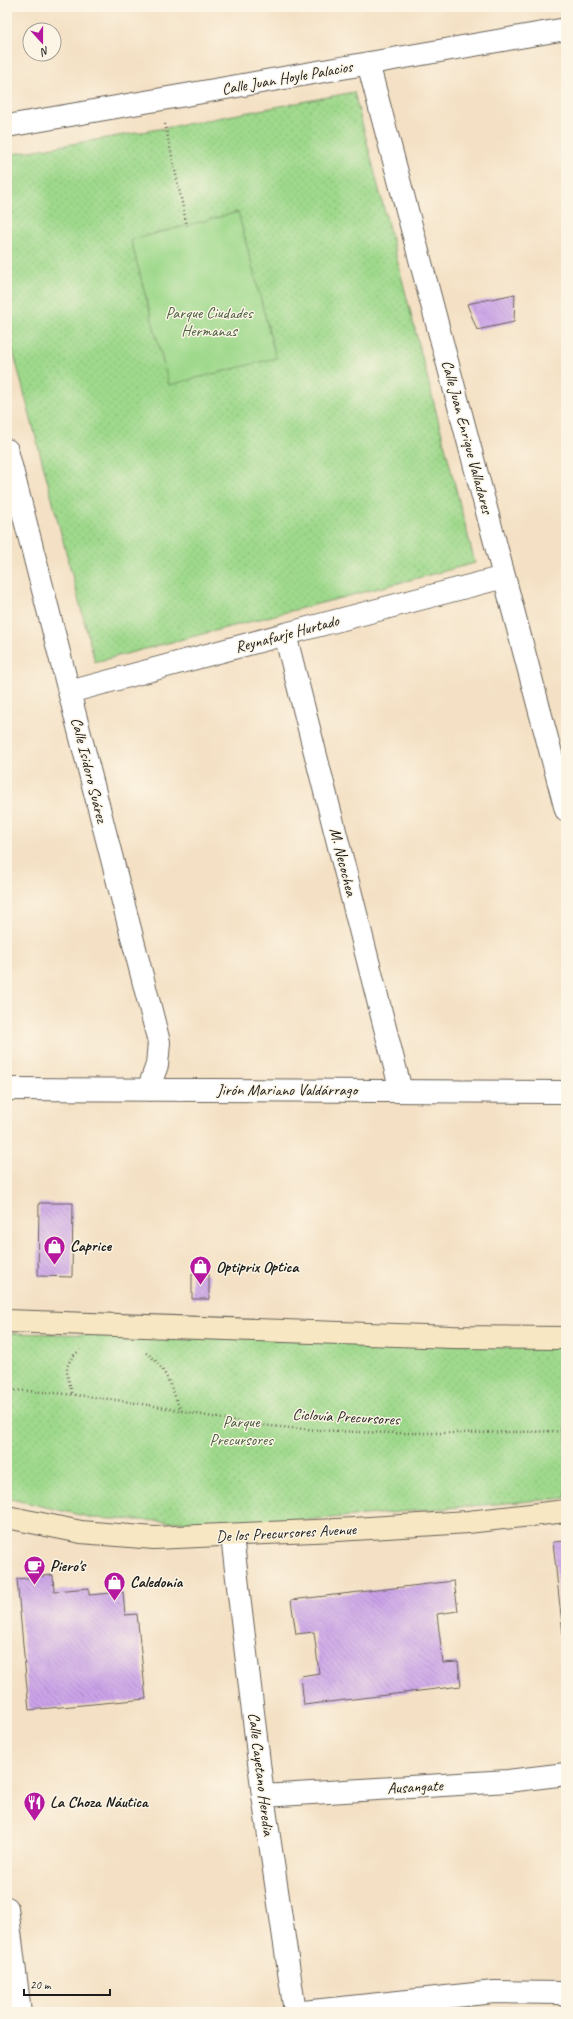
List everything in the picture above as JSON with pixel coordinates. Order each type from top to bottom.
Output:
[{"type":"main road","points":[[7,1321],[452,1337],[566,1338]]},
{"type":"main road","name":"De los Precursores Avenue","points":[[7,1517],[81,1532],[154,1538],[232,1536],[468,1522],[566,1510]]},
{"type":"street","name":"Calle Juan Hoyle Palacios","points":[[7,126],[566,29]]},
{"type":"street","name":"Calle Juan Enrique Valladares","points":[[368,63],[504,577],[558,752],[566,810]]},
{"type":"street","name":"Calle Isidoro Suárez","points":[[7,450],[159,1042],[157,1065],[148,1090]]},
{"type":"street","name":"Reynafarje Hurtado","points":[[69,692],[504,577]]},
{"type":"street","name":"M. Necochea","points":[[285,634],[401,1091]]},
{"type":"street","name":"Jirón Mariano Valdárrago","points":[[7,1089],[566,1092]]},
{"type":"street","name":"Calle Cayetano Heredia","points":[[232,1536],[263,1796],[295,2012]]},
{"type":"street","name":"Ausangate","points":[[263,1796],[508,1781],[566,1774]]},
{"type":"street","points":[[7,1908],[20,2012]]},
{"type":"street","points":[[303,2012],[494,1992],[560,1992],[566,1996]]},
{"type":"path","points":[[159,100],[187,226]]},
{"type":"path","points":[[72,1393],[66,1371],[69,1359],[80,1350],[86,1349]]},
{"type":"path","points":[[143,1351],[154,1358],[164,1371],[181,1411]]},
{"type":"path","name":"Ciclovía Precursores","points":[[7,1390],[72,1393],[246,1423],[351,1432],[460,1433],[566,1431]]},
{"type":"green space","name":"Parque Ciudades Hermanas","points":[[354,92],[475,563],[95,662],[7,328],[7,155],[165,128]]},
{"type":"green space","points":[[238,212],[276,358],[169,385],[131,240]]},
{"type":"green space","name":"Parque Precursores","points":[[7,1333],[566,1345],[566,1498],[247,1525],[93,1518],[7,1498]]},
{"type":"building","points":[[515,294],[514,322],[477,330],[467,304]]},
{"type":"building","points":[[39,1203],[73,1203],[72,1277],[38,1276]]},
{"type":"building","name":"Optiprix Optica","points":[[192,1274],[209,1274],[209,1299],[192,1299]]},
{"type":"building","points":[[566,1541],[566,1653],[565,1653],[553,1542]]},
{"type":"building","points":[[53,1575],[54,1591],[89,1588],[89,1595],[123,1592],[125,1615],[137,1614],[146,1699],[29,1710],[17,1579]]},
{"type":"building","points":[[454,1581],[458,1611],[437,1614],[443,1663],[458,1662],[461,1686],[304,1705],[301,1676],[319,1673],[314,1632],[296,1634],[291,1600]]},
{"type":"place","name":"Caprice","points":[[54,1266]]},
{"type":"place","name":"Optiprix Optica","points":[[201,1286]]},
{"type":"place","name":"Piero's","points":[[35,1586]]},
{"type":"place","name":"Caledonia","points":[[115,1602]]},
{"type":"place","name":"La Choza Náutica","points":[[35,1822]]}]
